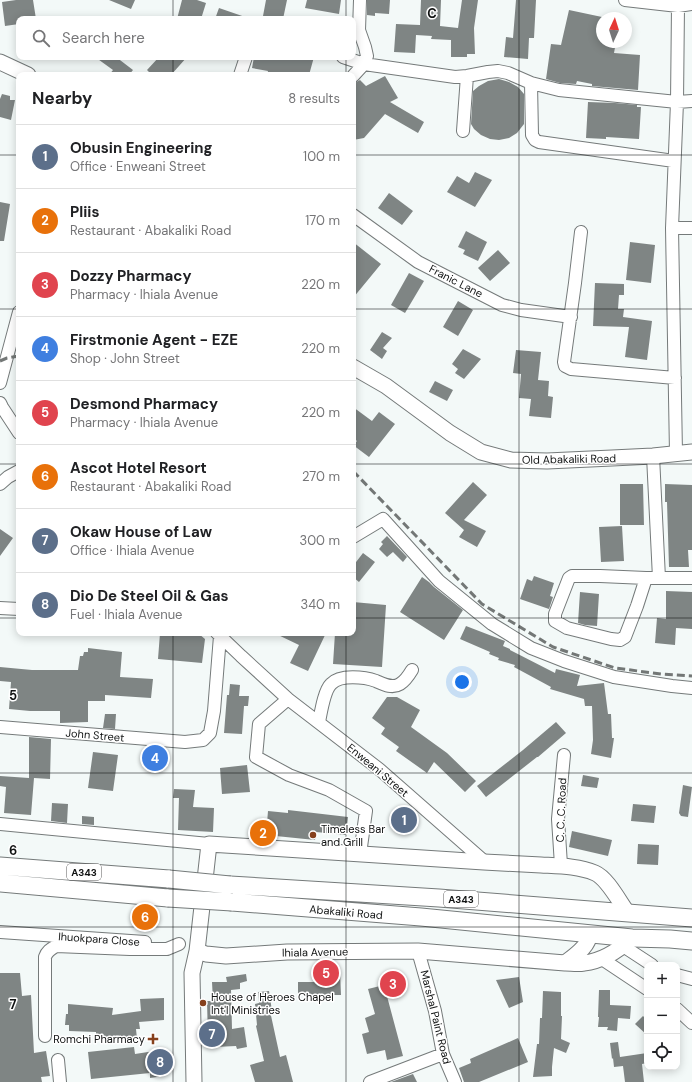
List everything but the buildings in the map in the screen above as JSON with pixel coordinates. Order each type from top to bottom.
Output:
[{"type":"highway","name":"Abakaliki Road","points":[[0,866],[230,885],[439,898],[692,918]]},
{"type":"highway","name":"Abakaliki Road","points":[[0,883],[168,898],[421,917],[589,934],[628,942],[670,939],[692,941]]},
{"type":"main road","points":[[0,62],[22,72]]},
{"type":"main road","name":"Old Abakaliki Road","points":[[356,370],[386,386],[450,433],[481,452],[511,460],[547,461],[653,456],[692,452]]},
{"type":"main road","points":[[194,1082],[192,974],[197,951],[209,844],[578,868],[597,874],[608,884],[627,912]]},
{"type":"main road","points":[[606,911],[616,897]]},
{"type":"main road","points":[[565,963],[586,944],[590,938],[589,934]]},
{"type":"main road","name":"Ihiala Avenue","points":[[197,951],[206,954],[226,956],[286,952],[418,951],[565,963],[582,963],[602,959],[628,942]]},
{"type":"street","points":[[356,73],[364,64],[367,53],[359,30],[360,0]]},
{"type":"street","points":[[625,0],[678,6],[692,4]]},
{"type":"street","points":[[676,453],[672,228],[677,102],[678,6]]},
{"type":"street","points":[[241,72],[245,60]]},
{"type":"street","points":[[352,60],[364,64],[455,77],[498,71],[508,73],[531,83],[559,90],[677,102],[692,102]]},
{"type":"street","points":[[463,131],[467,76]]},
{"type":"street","points":[[531,83],[532,135],[535,140],[539,142],[674,161]]},
{"type":"street","name":"Franic Lane","points":[[356,217],[418,262],[502,305],[521,310],[571,317]]},
{"type":"street","points":[[672,228],[692,228]]},
{"type":"street","points":[[581,232],[564,362],[565,366],[571,369],[675,378]]},
{"type":"street","points":[[0,383],[16,323]]},
{"type":"street","points":[[0,403],[16,428]]},
{"type":"street","points":[[653,456],[659,578]]},
{"type":"street","points":[[0,484],[16,473]]},
{"type":"street","points":[[356,535],[383,518],[439,581],[492,624],[531,648],[614,678],[692,688]]},
{"type":"street","points":[[646,578],[638,606],[625,637],[620,640],[567,628],[555,620],[555,614],[560,600],[569,578],[572,576],[692,578]]},
{"type":"street","points":[[0,608],[16,609]]},
{"type":"street","name":"John Street","points":[[0,727],[185,742],[203,740],[210,733],[214,711],[218,636]]},
{"type":"street","name":"Enweani Street","points":[[220,636],[288,699],[379,769],[485,862]]},
{"type":"street","points":[[319,722],[330,684],[337,680],[346,677],[375,681],[383,685],[400,685],[412,670]]},
{"type":"street","points":[[288,699],[259,724],[256,757],[289,775],[329,790],[366,811],[360,854]]},
{"type":"street","name":"C. C. C. Road","points":[[561,866],[558,819],[564,755]]},
{"type":"street","points":[[0,824],[209,844]]},
{"type":"street","name":"Ihuokpara Close","points":[[0,932],[179,944],[197,951]]},
{"type":"street","points":[[628,942],[649,962]]},
{"type":"street","points":[[45,1036],[45,957],[49,950],[56,946],[167,949],[179,944]]},
{"type":"street","name":"Marshal Paint Road","points":[[418,951],[435,1011],[443,1054],[454,1082]]},
{"type":"street","points":[[602,959],[644,987]]},
{"type":"street","points":[[680,976],[692,979]]},
{"type":"street","points":[[680,1012],[692,1023]]},
{"type":"street","points":[[370,1082],[443,1054]]},
{"type":"street","points":[[58,1060],[60,1082]]},
{"type":"railway","points":[[0,361],[16,356]]},
{"type":"railway","points":[[356,474],[482,604],[553,647],[615,668],[661,674],[692,676]]},
{"type":"place","name":"Firstmonie Agent - EZE","points":[[155,758]]},
{"type":"place","name":"Obusin Engineering","points":[[404,820]]},
{"type":"place","name":"Pliis","points":[[263,833]]},
{"type":"place","name":"Timeless Bar and Grill","points":[[313,835]]},
{"type":"place","name":"Ascot Hotel Resort","points":[[145,917]]},
{"type":"place","name":"Desmond Pharmacy","points":[[326,973]]},
{"type":"place","name":"Dozzy Pharmacy","points":[[393,984]]},
{"type":"place","name":"House of Heroes Chapel Int'l Ministries","points":[[203,1003]]},
{"type":"place","name":"Okaw House of Law","points":[[212,1034]]},
{"type":"place","name":"Romchi Pharmacy","points":[[153,1039]]},
{"type":"place","name":"Dio De Steel Oil & Gas","points":[[160,1062]]}]
